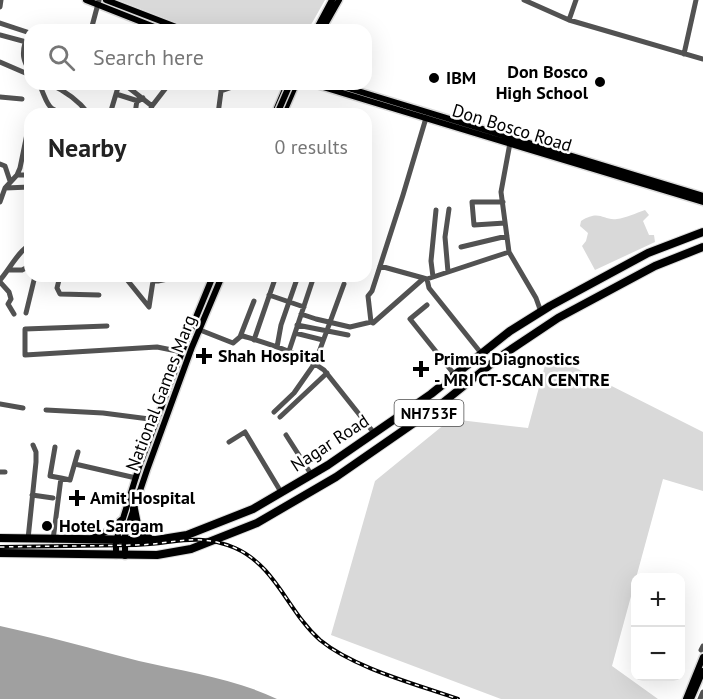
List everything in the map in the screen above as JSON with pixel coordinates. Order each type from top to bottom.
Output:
[{"type":"highway","name":"Nagar Road","points":[[0,538],[153,541],[187,536],[253,509],[374,433],[431,394],[481,353],[541,312],[648,253],[703,232]]},
{"type":"highway","name":"Nagar Road","points":[[0,553],[157,555],[191,549],[259,522],[344,471],[440,405],[518,343],[558,318],[655,266],[703,247]]},
{"type":"highway","points":[[134,509],[138,529],[153,541]]},
{"type":"main road","points":[[86,0],[99,3],[148,24]]},
{"type":"main road","points":[[106,0],[168,24]]},
{"type":"main road","points":[[324,24],[337,0]]},
{"type":"main road","points":[[280,108],[281,96],[286,90]]},
{"type":"main road","points":[[282,108],[289,90]]},
{"type":"main road","points":[[283,108],[289,99],[291,90]]},
{"type":"main road","name":"Don Bosco Road","points":[[333,90],[703,202]]},
{"type":"main road","name":"Don Bosco Road","points":[[355,90],[703,196]]},
{"type":"main road","points":[[281,96],[289,99]]},
{"type":"main road","name":"National Games Marg","points":[[120,541],[200,330],[200,323],[214,282]]},
{"type":"main road","name":"National Games Marg","points":[[125,556],[120,541],[122,517],[182,352],[192,327],[198,322],[214,282]]},
{"type":"main road","points":[[83,540],[104,533],[122,517]]},
{"type":"main road","points":[[116,555],[120,541]]},
{"type":"main road","points":[[686,699],[699,679],[703,657]]},
{"type":"main road","points":[[691,699],[703,671]]},
{"type":"street","points":[[0,7],[1,0]]},
{"type":"street","points":[[524,0],[569,20],[703,59]]},
{"type":"street","points":[[569,20],[576,0]]},
{"type":"street","points":[[684,54],[696,0]]},
{"type":"street","points":[[93,24],[99,3]]},
{"type":"street","points":[[0,23],[24,31]]},
{"type":"street","points":[[0,35],[24,42]]},
{"type":"street","points":[[0,62],[24,70]]},
{"type":"street","points":[[41,90],[45,101],[51,108]]},
{"type":"street","points":[[62,90],[84,108]]},
{"type":"street","points":[[112,108],[118,90]]},
{"type":"street","points":[[131,90],[152,106],[164,90]]},
{"type":"street","points":[[219,108],[221,91],[224,90]]},
{"type":"street","points":[[116,94],[140,101],[143,98]]},
{"type":"street","points":[[0,97],[22,99]]},
{"type":"street","points":[[136,108],[137,100]]},
{"type":"street","points":[[371,322],[368,296],[380,266],[426,118]]},
{"type":"street","points":[[510,143],[502,188],[509,252],[536,298],[541,312]]},
{"type":"street","points":[[0,202],[5,188],[17,175],[24,158]]},
{"type":"street","points":[[0,164],[5,166],[10,181]]},
{"type":"street","points":[[17,175],[24,175]]},
{"type":"street","points":[[5,188],[24,187]]},
{"type":"street","points":[[503,202],[472,202],[474,225],[505,223]]},
{"type":"street","points":[[448,272],[445,237],[449,209]]},
{"type":"street","points":[[436,210],[428,279],[429,288],[481,353]]},
{"type":"street","points":[[461,247],[507,236]]},
{"type":"street","points":[[14,314],[8,304],[11,299],[9,292],[0,281],[24,248]]},
{"type":"street","points":[[302,314],[350,327],[375,322],[428,279],[509,252]]},
{"type":"street","points":[[380,266],[428,279]]},
{"type":"street","points":[[10,270],[24,269]]},
{"type":"street","points":[[26,313],[33,282]]},
{"type":"street","points":[[59,282],[57,291],[60,294],[99,295]]},
{"type":"street","points":[[129,282],[149,307],[155,282]]},
{"type":"street","points":[[255,340],[274,282]]},
{"type":"street","points":[[277,347],[288,302],[296,282]]},
{"type":"street","points":[[289,351],[312,282]]},
{"type":"street","points":[[274,412],[294,393],[315,363],[344,284]]},
{"type":"street","points":[[269,295],[304,307]]},
{"type":"street","points":[[200,330],[233,343],[240,337],[254,301]]},
{"type":"street","points":[[428,305],[410,319],[454,374]]},
{"type":"street","points":[[297,324],[348,335]]},
{"type":"street","points":[[107,326],[25,329],[25,355],[157,347],[182,352]]},
{"type":"street","points":[[295,333],[323,340]]},
{"type":"street","points":[[240,337],[289,351],[315,363],[327,373],[374,433]]},
{"type":"street","points":[[280,417],[327,373]]},
{"type":"street","points":[[0,404],[23,408]]},
{"type":"street","points":[[46,410],[103,413],[157,420]]},
{"type":"street","points":[[229,442],[245,432],[281,492]]},
{"type":"street","points":[[286,435],[312,474]]},
{"type":"street","points":[[28,539],[36,462],[33,445]]},
{"type":"street","points":[[55,447],[50,476],[70,480],[78,452]]},
{"type":"street","points":[[75,464],[136,478]]},
{"type":"street","points":[[53,540],[61,478]]},
{"type":"street","points":[[32,495],[53,498]]},
{"type":"street","points":[[700,699],[703,692]]},
{"type":"shaded area","points":[[118,0],[325,0],[311,24],[180,24]]},
{"type":"shaded area","points":[[645,210],[649,215],[643,221],[649,235],[654,235],[655,242],[595,270],[582,246],[588,233],[580,226],[581,221],[593,216],[620,218]]},
{"type":"shaded area","points":[[548,354],[703,432],[703,491],[663,479],[637,573],[631,573],[631,596],[612,666],[658,699],[501,699],[331,635],[375,481],[451,419],[528,428]]},
{"type":"shaded area","points":[[0,626],[192,672],[243,686],[277,699],[0,699]]},
{"type":"railway","points":[[0,547],[136,545],[186,540],[221,543],[249,556],[261,566],[309,629],[334,650],[368,667],[458,699]]},
{"type":"place","name":"IBM","points":[[434,78]]},
{"type":"place","name":"Don Bosco High School","points":[[600,82]]},
{"type":"place","name":"Shah Hospital","points":[[204,356]]},
{"type":"place","name":"Primus Diagnostics - MRI CT-SCAN CENTRE","points":[[421,369]]},
{"type":"place","name":"Amit Hospital","points":[[77,498]]},
{"type":"place","name":"Hotel Sargam","points":[[47,526]]}]
